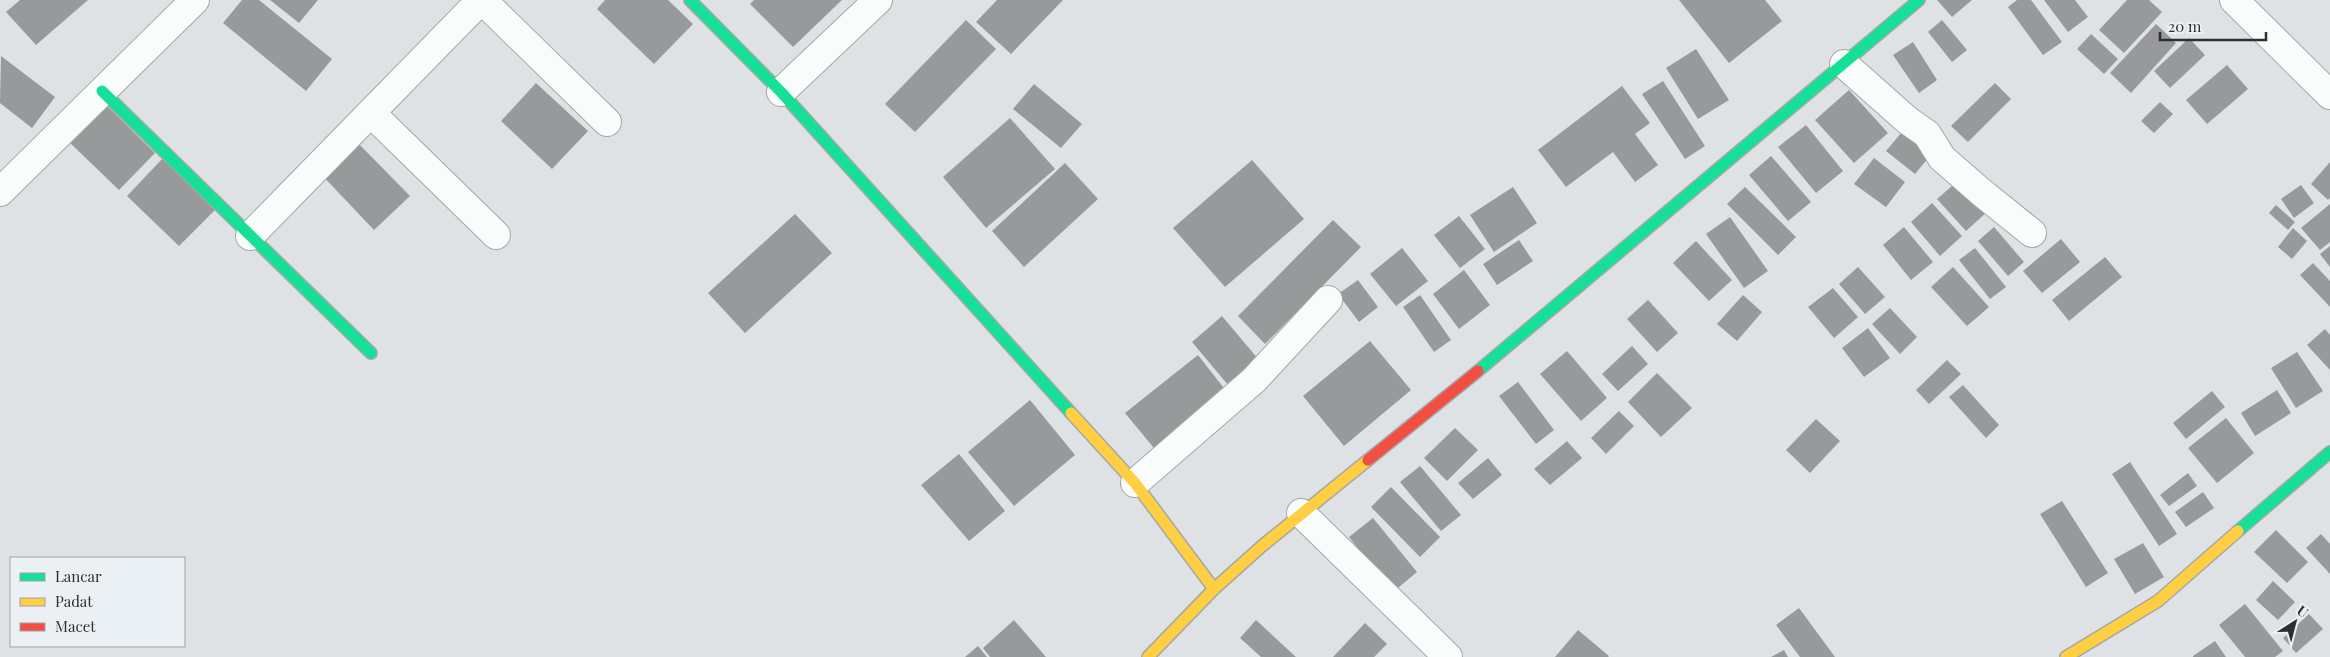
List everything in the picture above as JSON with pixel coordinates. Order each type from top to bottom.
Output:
[{"type":"street","points":[[0,192],[195,0]]},
{"type":"street","points":[[250,236],[482,0],[607,122]]},
{"type":"street","points":[[690,0],[782,92],[1135,483],[1214,589]]},
{"type":"street","points":[[782,92],[878,0]]},
{"type":"street","points":[[1148,657],[1214,589],[1301,513],[1483,367],[1919,0]]},
{"type":"street","points":[[2234,0],[2330,95]]},
{"type":"street","points":[[1844,64],[1907,120],[1927,134],[1942,158],[1980,192],[2032,233]]},
{"type":"street","points":[[102,91],[370,353]]},
{"type":"street","points":[[371,113],[496,235]]},
{"type":"street","points":[[1135,483],[1254,380],[1328,300]]},
{"type":"street","points":[[2066,657],[2158,601],[2330,452]]},
{"type":"street","points":[[1301,513],[1448,657]]},
{"type":"building","points":[[20,0],[88,0],[36,45],[6,12]]},
{"type":"building","points":[[242,0],[259,0],[332,59],[306,91],[223,23]]},
{"type":"building","points":[[270,0],[318,0],[299,23]]},
{"type":"building","points":[[605,0],[668,0],[693,24],[654,64],[597,9]]},
{"type":"building","points":[[754,0],[842,0],[793,47],[750,4]]},
{"type":"building","points":[[997,0],[1063,0],[1011,54],[976,22]]},
{"type":"building","points":[[1679,0],[1765,0],[1782,21],[1729,63]]},
{"type":"building","points":[[1937,0],[1972,0],[1952,17]]},
{"type":"building","points":[[2017,0],[2031,0],[2062,42],[2043,55],[2008,7]]},
{"type":"building","points":[[2044,0],[2075,0],[2088,17],[2068,32]]},
{"type":"building","points":[[2127,0],[2149,0],[2162,12],[2124,53],[2099,30]]},
{"type":"building","points":[[966,20],[996,49],[915,132],[885,104]]},
{"type":"building","points":[[1942,20],[1967,50],[1952,62],[1928,32]]},
{"type":"building","points":[[2156,24],[2176,43],[2131,93],[2110,73]]},
{"type":"building","points":[[2091,34],[2118,59],[2104,74],[2077,49]]},
{"type":"building","points":[[2189,38],[2205,55],[2170,88],[2154,71]]},
{"type":"building","points":[[1913,42],[1937,80],[1919,93],[1893,55]]},
{"type":"building","points":[[1696,49],[1729,100],[1698,119],[1666,68]]},
{"type":"building","points":[[1,56],[55,97],[32,128],[0,103]]},
{"type":"building","points":[[2227,65],[2248,89],[2207,124],[2186,100]]},
{"type":"building","points":[[1663,81],[1705,146],[1685,159],[1642,94]]},
{"type":"building","points":[[536,83],[588,131],[552,169],[501,121]]},
{"type":"building","points":[[1995,83],[2011,99],[1968,142],[1951,126]]},
{"type":"building","points":[[1034,84],[1082,124],[1061,148],[1013,109]]},
{"type":"building","points":[[1622,86],[1650,123],[1635,134],[1658,165],[1635,182],[1613,152],[1566,187],[1538,150]]},
{"type":"building","points":[[1849,90],[1888,133],[1854,163],[1815,120]]},
{"type":"building","points":[[103,102],[155,153],[119,190],[67,140]]},
{"type":"building","points":[[2160,102],[2173,114],[2154,133],[2141,121]]},
{"type":"building","points":[[1010,118],[1055,169],[986,228],[943,177]]},
{"type":"building","points":[[1806,125],[1843,171],[1816,193],[1778,147]]},
{"type":"building","points":[[1906,127],[1934,151],[1915,174],[1886,151]]},
{"type":"building","points":[[354,139],[410,196],[374,230],[319,172]]},
{"type":"building","points":[[1771,156],[1811,202],[1788,221],[1749,175]]},
{"type":"building","points":[[163,158],[216,209],[179,246],[127,196]]},
{"type":"building","points":[[1874,158],[1905,182],[1886,207],[1854,184]]},
{"type":"building","points":[[1252,160],[1304,219],[1225,287],[1173,228]]},
{"type":"building","points":[[2330,162],[2330,198],[2328,200],[2311,184]]},
{"type":"building","points":[[1065,163],[1098,199],[1024,267],[992,231]]},
{"type":"building","points":[[1959,180],[1987,212],[1966,231],[1937,199]]},
{"type":"building","points":[[2301,185],[2314,203],[2294,218],[2281,199]]},
{"type":"building","points":[[1513,187],[1537,223],[1494,252],[1470,215]]},
{"type":"building","points":[[1745,187],[1796,237],[1778,255],[1727,204]]},
{"type":"building","points":[[1932,203],[1962,236],[1940,256],[1911,222]]},
{"type":"building","points":[[2330,204],[2330,242],[2320,250],[2301,228]]},
{"type":"building","points":[[2276,205],[2295,222],[2288,230],[2269,213]]},
{"type":"building","points":[[795,214],[832,253],[745,333],[708,293]]},
{"type":"building","points":[[1459,216],[1485,249],[1460,268],[1434,235]]},
{"type":"building","points":[[1730,217],[1768,271],[1744,288],[1706,234]]},
{"type":"building","points":[[1333,220],[1361,247],[1265,344],[1238,316]]},
{"type":"building","points":[[1904,227],[1933,262],[1911,280],[1883,245]]},
{"type":"building","points":[[1994,227],[2024,262],[2008,276],[1978,241]]},
{"type":"building","points":[[2293,228],[2307,241],[2292,259],[2278,247]]},
{"type":"building","points":[[2061,239],[2080,262],[2042,293],[2023,271]]},
{"type":"building","points":[[1519,240],[1533,261],[1497,285],[1483,264]]},
{"type":"building","points":[[1696,241],[1732,280],[1709,301],[1673,263]]},
{"type":"building","points":[[2330,246],[2330,267],[2320,254]]},
{"type":"building","points":[[1402,248],[1428,281],[1396,306],[1370,274]]},
{"type":"building","points":[[1975,248],[2006,287],[1990,299],[1959,260]]},
{"type":"building","points":[[2105,257],[2122,277],[2069,321],[2052,300]]},
{"type":"building","points":[[2313,263],[2330,281],[2330,307],[2300,275]]},
{"type":"building","points":[[1858,267],[1885,297],[1865,314],[1839,284]]},
{"type":"building","points":[[1953,267],[1989,307],[1967,326],[1931,287]]},
{"type":"building","points":[[1464,270],[1490,305],[1459,329],[1433,294]]},
{"type":"building","points":[[1358,280],[1378,307],[1359,322],[1338,294]]},
{"type":"building","points":[[1833,288],[1858,317],[1834,338],[1808,307]]},
{"type":"building","points":[[1420,295],[1451,340],[1434,352],[1403,307]]},
{"type":"building","points":[[1743,295],[1762,312],[1737,341],[1717,324]]},
{"type":"building","points":[[1648,300],[1678,333],[1657,352],[1627,319]]},
{"type":"building","points":[[1890,308],[1917,337],[1900,354],[1872,324]]},
{"type":"building","points":[[1222,316],[1264,366],[1234,392],[1192,342]]},
{"type":"building","points":[[1868,328],[1890,358],[1864,377],[1842,348]]},
{"type":"building","points":[[2325,329],[2330,335],[2330,370],[2307,345]]},
{"type":"building","points":[[1370,341],[1411,390],[1344,446],[1303,396]]},
{"type":"building","points":[[1632,346],[1648,364],[1618,391],[1602,374]]},
{"type":"building","points":[[1567,351],[1607,398],[1581,421],[1540,374]]},
{"type":"building","points":[[2297,352],[2323,391],[2296,408],[2271,368]]},
{"type":"building","points":[[1198,355],[1230,396],[1158,453],[1125,413]]},
{"type":"building","points":[[1947,360],[1961,374],[1929,404],[1916,390]]},
{"type":"building","points":[[1657,373],[1692,408],[1661,437],[1628,402]]},
{"type":"building","points":[[1518,382],[1554,430],[1536,444],[1499,396]]},
{"type":"building","points":[[1963,385],[1999,425],[1986,438],[1949,397]]},
{"type":"building","points":[[2277,390],[2291,413],[2255,436],[2241,413]]},
{"type":"building","points":[[2212,391],[2225,407],[2186,439],[2173,423]]},
{"type":"building","points":[[1030,400],[1075,455],[1014,506],[968,452]]},
{"type":"building","points":[[1619,411],[1634,426],[1606,454],[1591,438]]},
{"type":"building","points":[[2226,418],[2254,453],[2217,483],[2188,448]]},
{"type":"building","points":[[1816,419],[1840,441],[1810,473],[1786,450]]},
{"type":"building","points":[[1455,428],[1478,450],[1447,481],[1424,458]]},
{"type":"building","points":[[1567,441],[1582,458],[1550,485],[1534,469]]},
{"type":"building","points":[[959,454],[1005,511],[969,541],[921,485]]},
{"type":"building","points":[[1488,458],[1502,475],[1473,499],[1458,483]]},
{"type":"building","points":[[2130,462],[2177,534],[2159,546],[2112,474]]},
{"type":"building","points":[[1420,466],[1461,515],[1441,531],[1400,482]]},
{"type":"building","points":[[2188,473],[2197,486],[2169,506],[2160,495]]},
{"type":"building","points":[[1391,487],[1440,537],[1420,557],[1371,507]]},
{"type":"building","points":[[2203,492],[2214,508],[2186,527],[2175,512]]},
{"type":"building","points":[[2062,501],[2108,573],[2086,587],[2040,514]]},
{"type":"building","points":[[1373,518],[1417,572],[1393,592],[1349,537]]},
{"type":"building","points":[[2276,530],[2308,562],[2287,583],[2254,552]]},
{"type":"building","points":[[2321,534],[2330,544],[2330,574],[2306,548]]},
{"type":"building","points":[[2143,543],[2164,577],[2135,594],[2114,559]]},
{"type":"building","points":[[2273,581],[2295,602],[2278,620],[2256,600]]},
{"type":"building","points":[[2245,604],[2283,651],[2275,657],[2245,657],[2219,625]]},
{"type":"building","points":[[1799,608],[1835,657],[1800,657],[1776,625]]},
{"type":"building","points":[[2309,614],[2323,629],[2296,653],[2283,638]]},
{"type":"building","points":[[1014,620],[1046,657],[990,657],[983,648]]},
{"type":"building","points":[[1256,620],[1296,657],[1261,657],[1240,638]]},
{"type":"building","points":[[1365,623],[1387,644],[1374,657],[1333,657]]},
{"type":"building","points":[[1578,630],[1609,656],[1555,657]]},
{"type":"building","points":[[2215,641],[2226,657],[2193,657],[2193,656]]},
{"type":"building","points":[[978,646],[987,657],[965,657]]},
{"type":"building","points":[[1784,650],[1788,657],[1771,657]]},
{"type":"traffic: fast","points":[[690,0],[781,92],[1071,413]]},
{"type":"traffic: fast","points":[[1478,371],[1919,0]]},
{"type":"traffic: fast","points":[[102,91],[371,353]]},
{"type":"traffic: fast","points":[[2238,531],[2330,452]]},
{"type":"traffic: slow","points":[[1071,413],[1135,483],[1214,589]]},
{"type":"traffic: slow","points":[[1148,657],[1214,589],[1262,546],[1368,460]]},
{"type":"traffic: slow","points":[[2066,657],[2158,601],[2238,531]]},
{"type":"traffic: jam","points":[[1368,460],[1478,371]]}]
